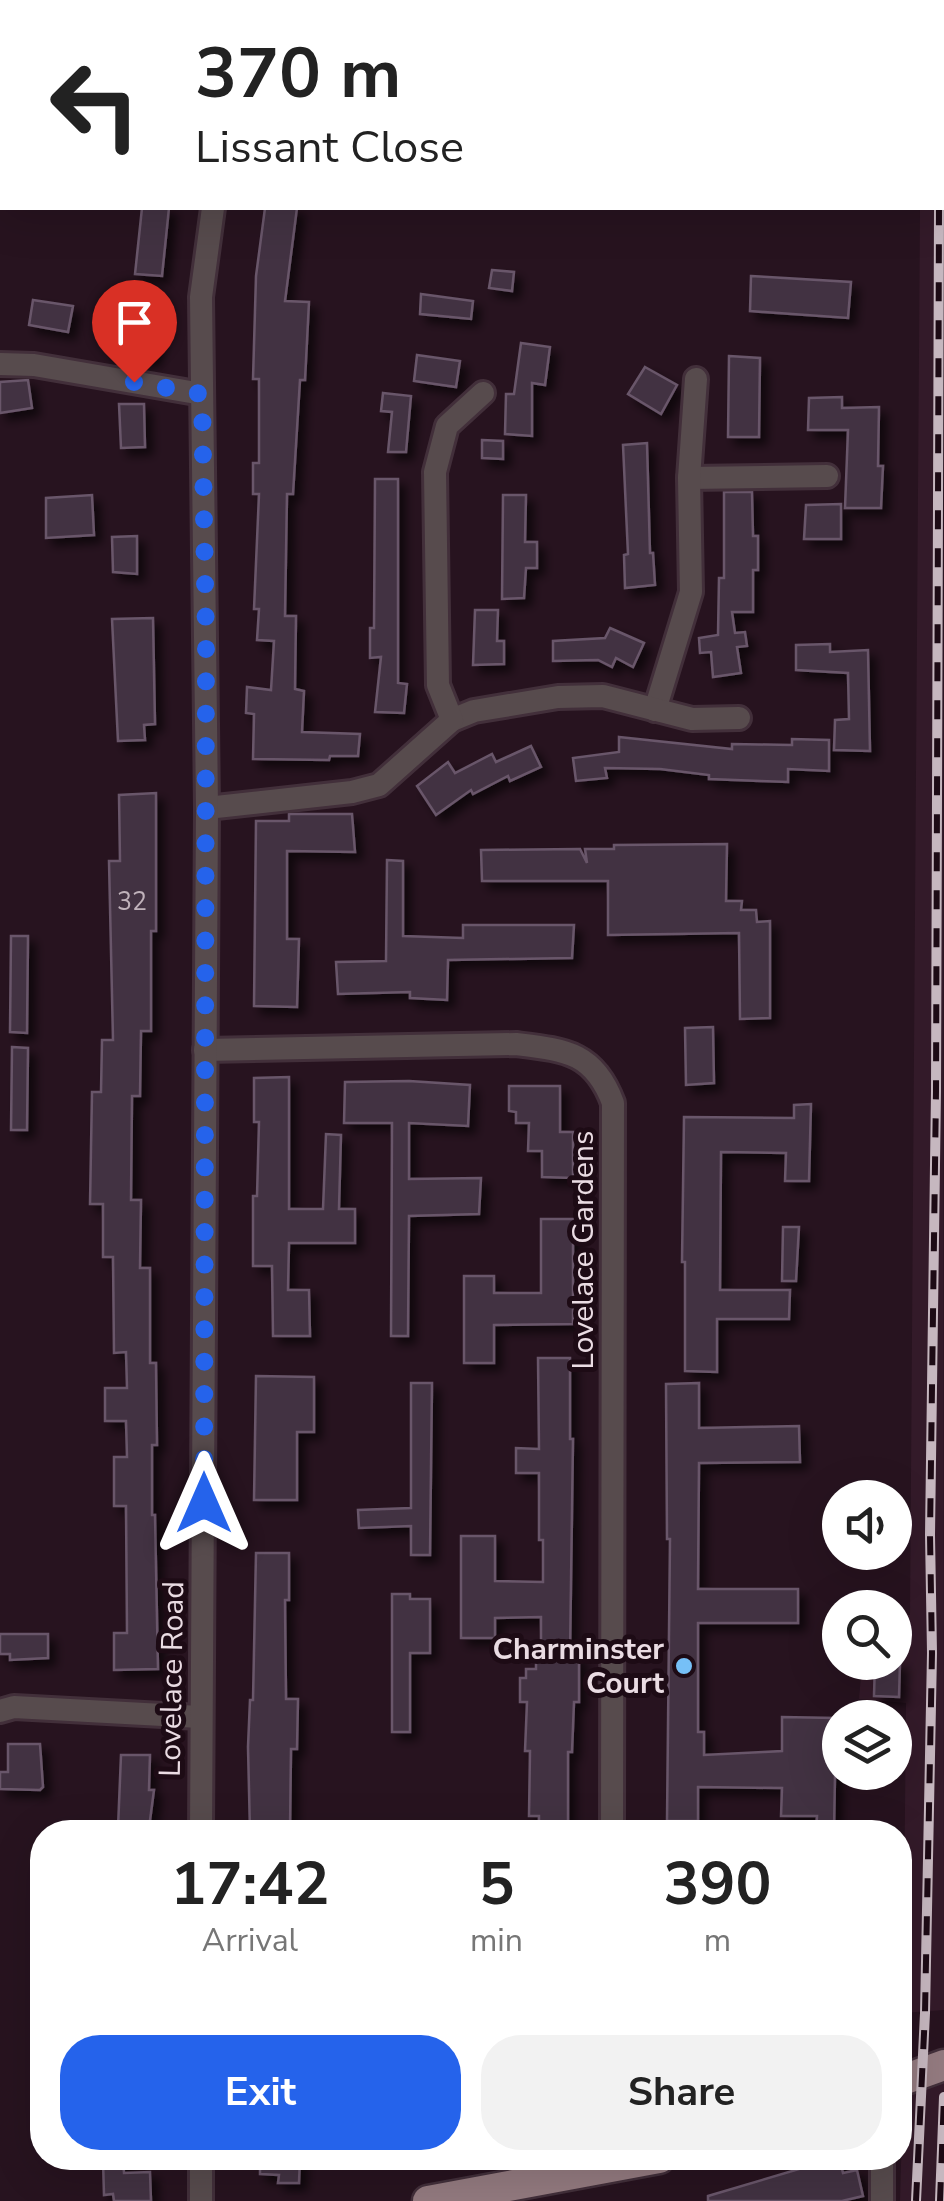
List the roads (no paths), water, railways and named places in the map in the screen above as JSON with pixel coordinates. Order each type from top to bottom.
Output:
[{"type":"main road","points":[[912,2077],[944,2065]]},
{"type":"main road","points":[[428,2201],[577,2170]]},
{"type":"street","name":"Lovelace Road","points":[[200,1820],[206,808],[201,296],[213,210]]},
{"type":"street","points":[[0,364],[34,365],[202,394]]},
{"type":"street","points":[[654,710],[690,592],[689,478],[696,379]]},
{"type":"street","points":[[452,720],[438,685],[434,472],[447,426],[483,393]]},
{"type":"street","points":[[689,478],[827,476]]},
{"type":"street","points":[[206,808],[352,792],[379,785],[452,720],[474,711],[558,698],[603,696],[692,720],[739,718]]},
{"type":"street","name":"Lovelace Gardens","points":[[205,1050],[516,1044],[556,1049],[585,1059],[605,1082],[613,1103],[612,1820]]},
{"type":"street","points":[[0,1711],[14,1708],[200,1717]]},
{"type":"street","points":[[201,2170],[201,2201]]},
{"type":"street","points":[[882,2170],[882,2201]]},
{"type":"railway","points":[[916,2201],[925,2013],[932,1653],[939,210]]},
{"type":"railway","points":[[940,2201],[944,2097]]},
{"type":"place","name":"Charminster Court","points":[[684,1666]]}]
